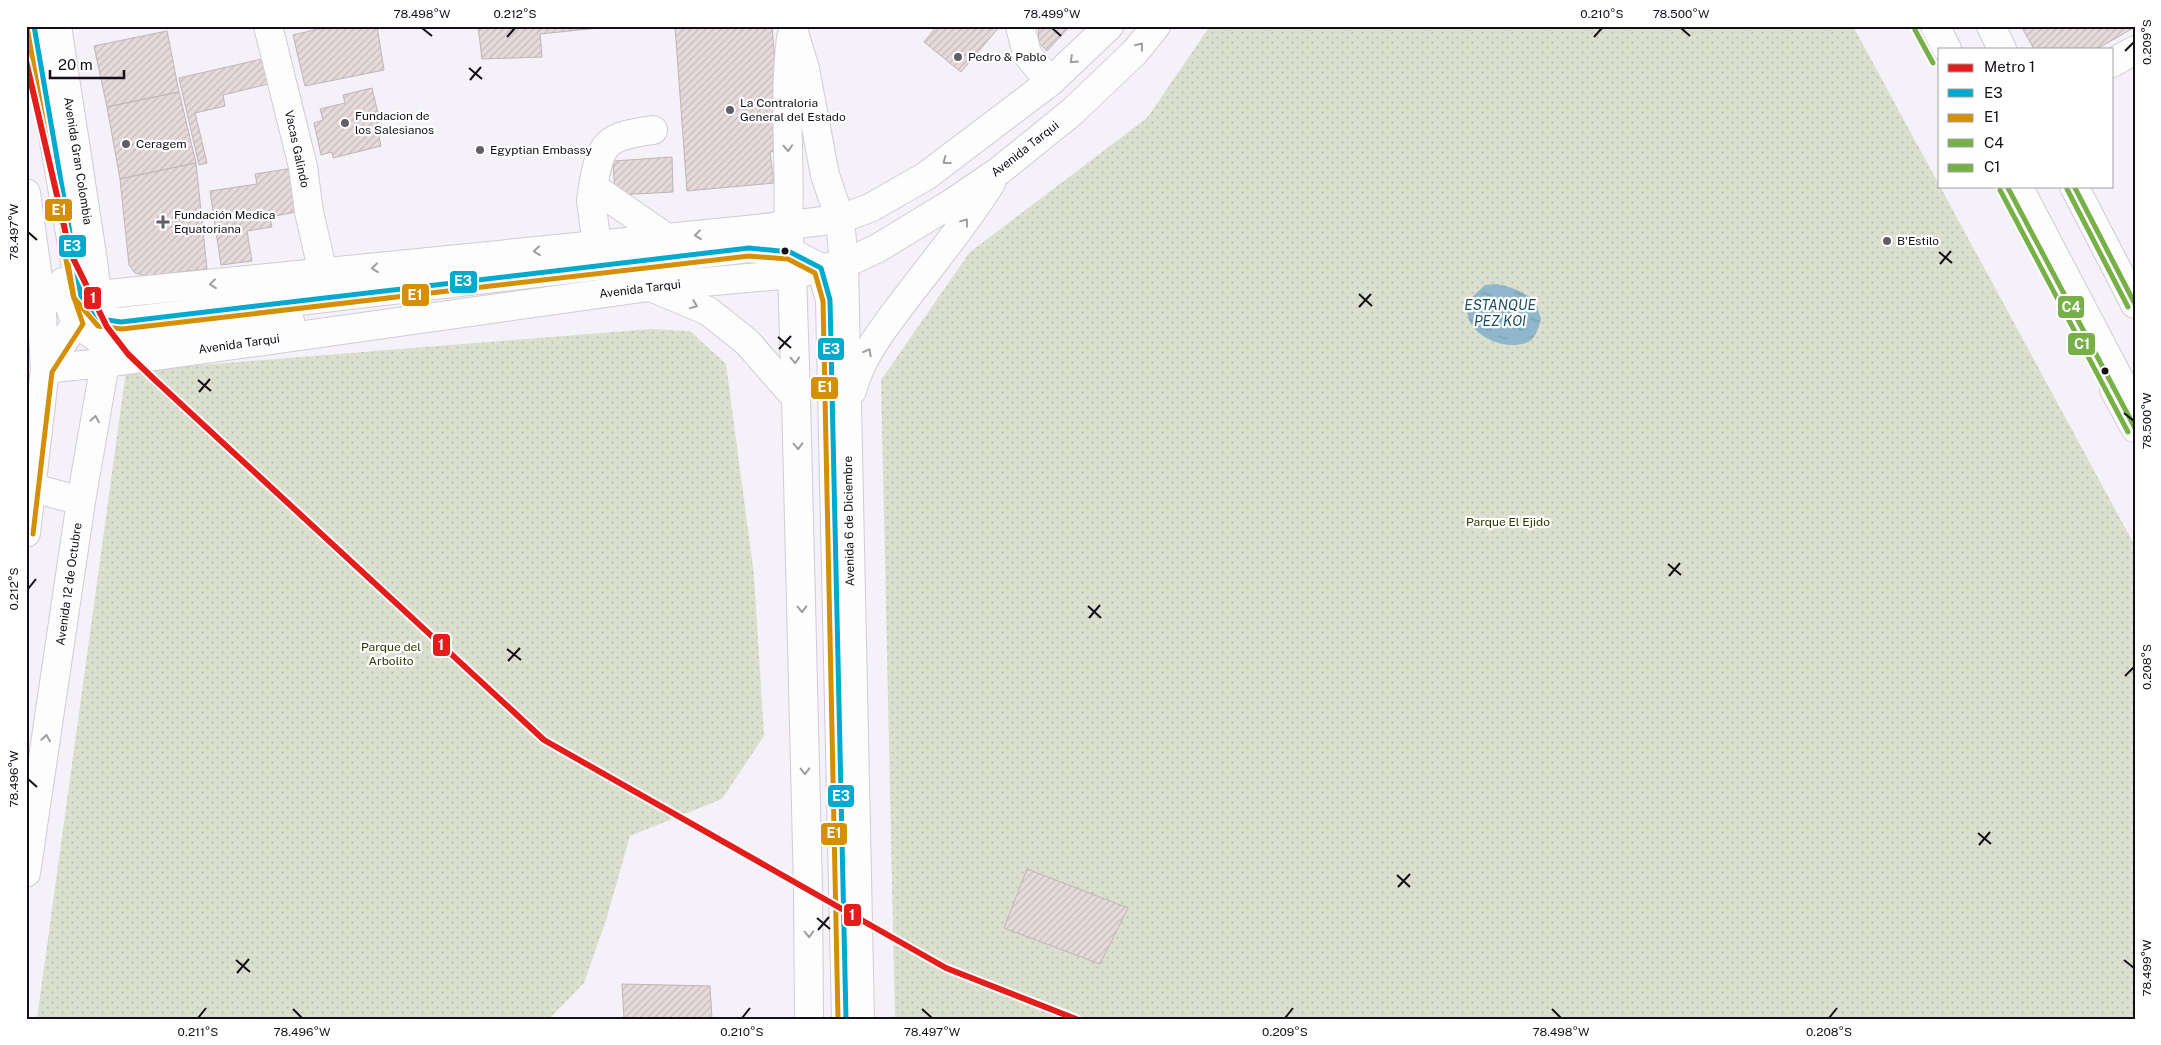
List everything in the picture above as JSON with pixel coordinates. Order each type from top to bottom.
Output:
[{"type":"main road","points":[[34,26],[58,259]]},
{"type":"main road","name":"Avenida Gran Colombia","points":[[57,26],[58,259]]},
{"type":"main road","name":"Vacas Galindo","points":[[268,26],[303,166],[309,212],[324,273]]},
{"type":"main road","points":[[1020,26],[1028,54],[1050,82]]},
{"type":"main road","name":"Avenida Tarqui","points":[[84,317],[649,287],[790,251],[840,218],[870,208],[926,176],[1050,82],[1109,26]]},
{"type":"main road","name":"Avenida Tarqui","points":[[45,369],[84,317],[324,273],[667,238],[790,251],[832,266],[878,248],[952,203],[999,171],[1072,112],[1135,52],[1156,26]]},
{"type":"main road","points":[[1922,26],[1938,55]]},
{"type":"main road","points":[[1935,26],[1946,48]]},
{"type":"main road","points":[[1991,26],[2002,48]]},
{"type":"main road","points":[[2004,26],[2015,48]]},
{"type":"main road","name":"Avenida 6 de Diciembre","points":[[792,28],[805,69],[825,175],[840,218],[832,266],[847,414],[860,1019]]},
{"type":"main road","name":"Avenida 6 de Diciembre","points":[[792,28],[787,70],[790,251],[796,398],[808,879],[809,1019]]},
{"type":"main road","points":[[2114,62],[2135,50]]},
{"type":"main road","points":[[2114,79],[2135,67]]},
{"type":"main road","points":[[26,69],[58,259],[84,317],[124,342],[756,263],[790,251],[816,304],[833,1019]]},
{"type":"main road","points":[[597,245],[591,201],[598,161],[602,150],[610,141],[626,134],[653,130]]},
{"type":"main road","points":[[847,414],[857,371],[875,339],[974,209],[999,171]]},
{"type":"main road","points":[[593,187],[667,238]]},
{"type":"main road","points":[[2008,188],[2135,428]]},
{"type":"main road","points":[[2019,188],[2135,409]]},
{"type":"main road","points":[[2075,188],[2135,304]]},
{"type":"main road","name":"Avenida Gran Colombia","points":[[26,194],[84,317]]},
{"type":"main road","points":[[832,266],[830,300],[846,1019]]},
{"type":"main road","points":[[649,287],[708,311],[747,342],[796,398]]},
{"type":"main road","points":[[26,533],[45,369],[84,317]]},
{"type":"main road","points":[[45,369],[84,317]]},
{"type":"main road","name":"Avenida 12 de Octubre","points":[[26,873],[34,762],[81,501],[84,317]]},
{"type":"main road","points":[[30,487],[81,501]]},
{"type":"green space","name":"Parque El Ejido","points":[[1210,26],[1853,26],[1938,183],[1938,188],[1941,188],[2135,546],[2135,1019],[895,1019],[881,380],[970,252],[1147,118]]},
{"type":"green space","name":"Parque del Arbolito","points":[[651,329],[690,331],[726,364],[754,575],[764,736],[722,799],[630,836],[607,917],[584,983],[549,1019],[37,1019],[126,371]]},
{"type":"water","name":"ESTANQUE PEZ KOI","points":[[1496,284],[1523,293],[1532,299],[1536,305],[1541,319],[1535,335],[1528,342],[1508,345],[1496,342],[1477,331],[1470,322],[1467,313],[1470,300],[1485,285]]},
{"type":"building","points":[[331,26],[377,26],[384,70],[305,86],[293,35]]},
{"type":"building","points":[[478,26],[618,26],[540,34],[542,57],[482,59]]},
{"type":"building","name":"La Contraloria General del Estado","points":[[675,26],[772,26],[782,150],[770,152],[774,183],[687,191]]},
{"type":"building","name":"Pedro & Pablo","points":[[937,26],[1000,26],[961,72],[924,42]]},
{"type":"building","points":[[1039,26],[1070,26],[1047,51],[1038,42]]},
{"type":"building","points":[[2021,26],[2135,26],[2099,48],[2033,48]]},
{"type":"building","points":[[167,31],[179,92],[107,107],[94,46]]},
{"type":"building","points":[[262,59],[268,84],[223,95],[225,106],[195,113],[207,163],[199,165],[179,78]]},
{"type":"building","name":"Fundacion de los Salesianos","points":[[372,88],[380,122],[376,123],[381,146],[333,158],[332,152],[321,155],[314,123],[323,120],[320,109],[345,103],[343,95]]},
{"type":"building","points":[[179,92],[196,163],[120,179],[107,107]]},
{"type":"building","points":[[672,157],[673,192],[615,195],[613,161]]},
{"type":"building","name":"Fundación Medica Equatoriana","points":[[196,163],[207,269],[146,276],[135,273],[129,265],[120,179]]},
{"type":"building","points":[[300,167],[306,210],[270,217],[272,227],[247,231],[252,261],[221,265],[210,191],[257,184],[255,174]]},
{"type":"building","points":[[1027,869],[1128,908],[1100,964],[1004,928]]},
{"type":"building","points":[[622,984],[710,986],[712,1019],[624,1019]]},
{"type":"metro line","name":"1","points":[[26,61],[70,252],[107,327],[128,354],[155,380],[544,740],[946,968],[1076,1019]]},
{"type":"transit line","name":"E3","points":[[34,26],[81,296],[100,319],[121,322],[749,248],[790,252],[821,268],[830,300],[846,1019]]},
{"type":"transit line","name":"E1","points":[[27,27],[74,298],[98,326],[122,329],[749,256],[788,259],[815,273],[823,301],[838,1019]]},
{"type":"transit line","name":"C1","points":[[1915,30],[1933,63]]},
{"type":"transit line","name":"C4","points":[[2008,188],[2135,428]]},
{"type":"transit line","name":"C4","points":[[2075,188],[2135,304]]},
{"type":"transit line","name":"C1","points":[[2067,189],[2128,307]]},
{"type":"transit line","name":"C1","points":[[2000,190],[2128,432]]},
{"type":"transit line","name":"E1","points":[[33,534],[52,372],[83,324],[73,295],[66,260]]},
{"type":"place","name":"Pedro & Pablo","points":[[958,57]]},
{"type":"place","name":"La Contraloria General del Estado","points":[[730,110]]},
{"type":"place","name":"Fundacion de los Salesianos","points":[[345,123]]},
{"type":"place","name":"Ceragem","points":[[126,144]]},
{"type":"place","name":"Egyptian Embassy","points":[[480,150]]},
{"type":"place","name":"Fundación Medica Equatoriana","points":[[163,222]]},
{"type":"place","name":"B'Estilo","points":[[1887,241]]}]
